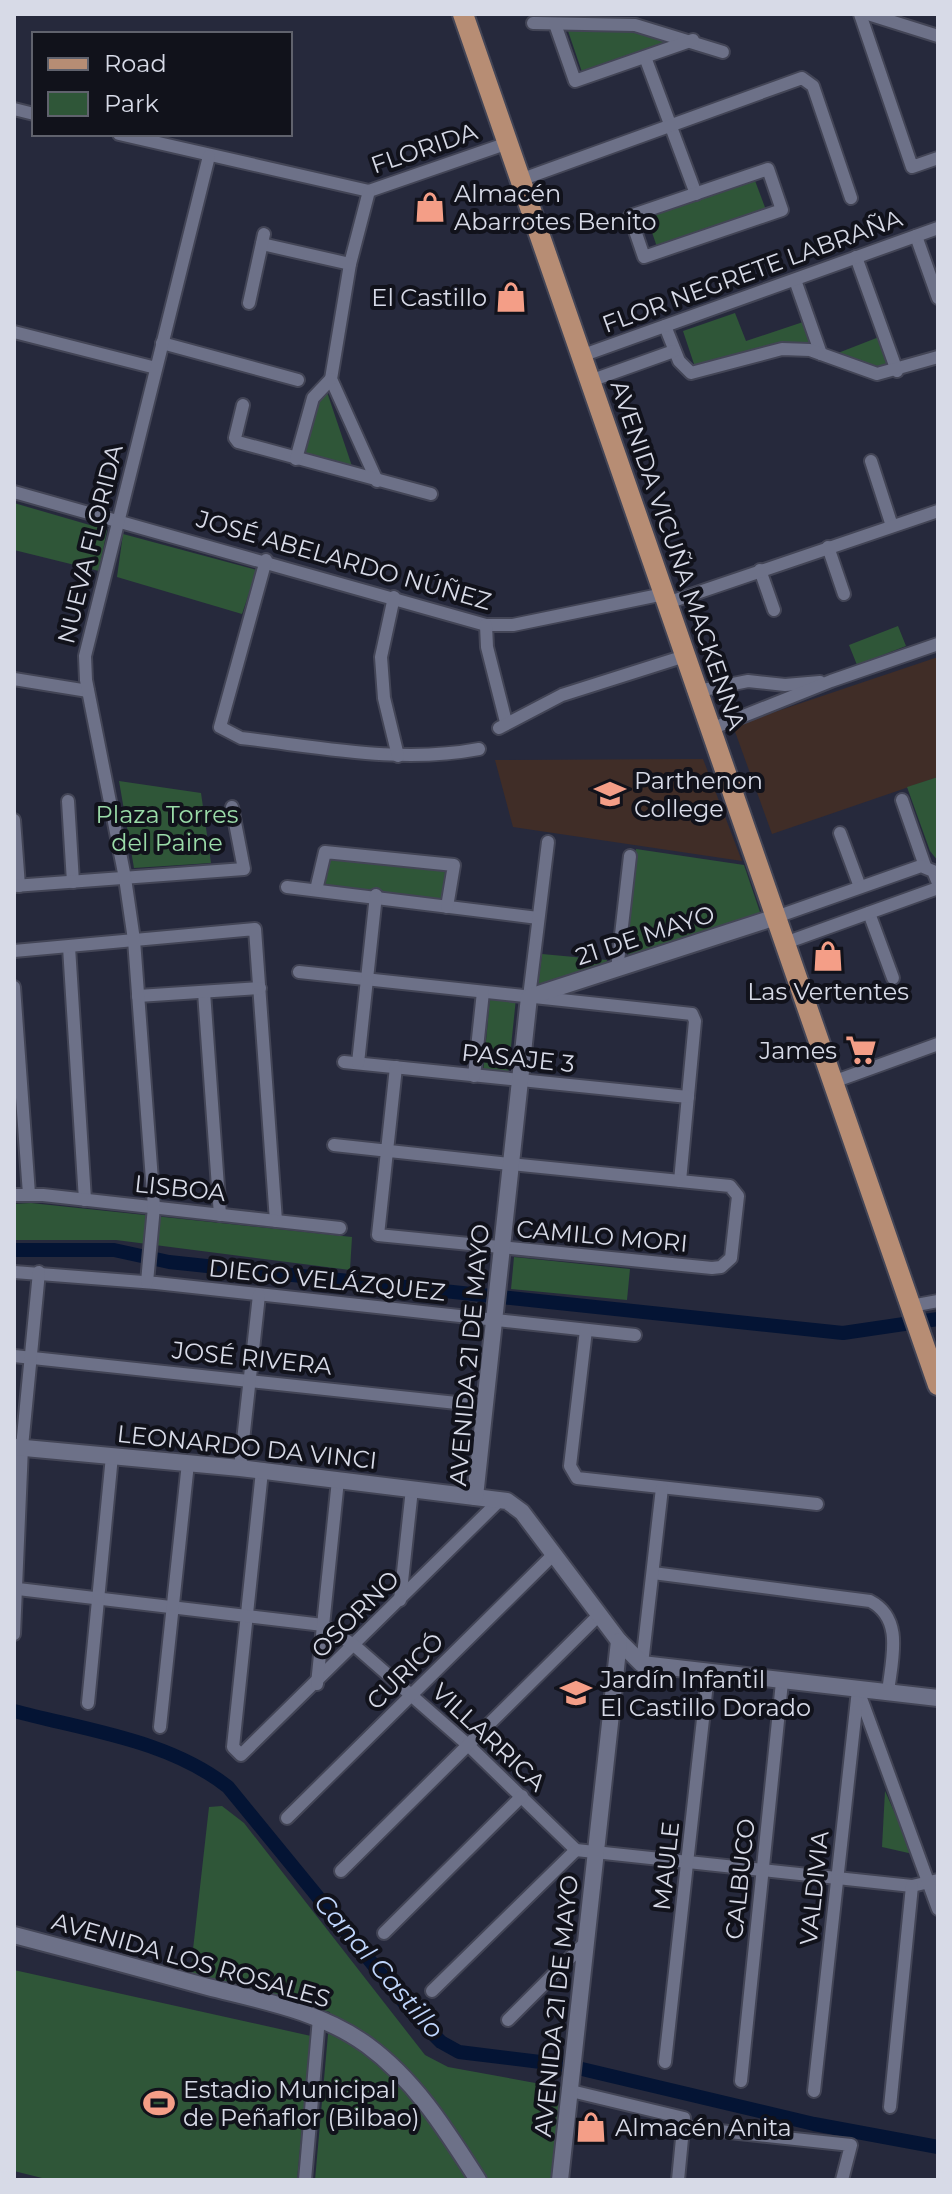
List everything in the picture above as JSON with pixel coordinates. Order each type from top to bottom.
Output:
[{"type":"main road","name":"AVENIDA VICUÑA MACKENNA","points":[[463,14],[938,1385]]},
{"type":"street","points":[[860,14],[912,167],[938,158]]},
{"type":"street","points":[[868,14],[938,36]]},
{"type":"street","points":[[533,23],[635,25],[693,40],[723,52]]},
{"type":"street","points":[[555,24],[575,81],[693,40]]},
{"type":"street","points":[[645,57],[696,194]]},
{"type":"street","points":[[520,180],[796,77],[813,86],[851,198]]},
{"type":"street","name":"FLORIDA","points":[[127,136],[369,191],[508,143]]},
{"type":"street","name":"NUEVA FLORIDA","points":[[147,1276],[154,1207],[134,940],[125,878],[88,691],[87,644],[209,156]]},
{"type":"street","points":[[768,169],[782,210],[644,257],[630,216],[696,194],[768,169]]},
{"type":"street","points":[[369,191],[350,264],[331,379],[377,481]]},
{"type":"street","name":"FLOR NEGRETE LABRAÑA","points":[[581,356],[938,228]]},
{"type":"street","points":[[916,236],[938,298]]},
{"type":"street","points":[[249,303],[263,239],[350,264]]},
{"type":"street","points":[[856,257],[897,371]]},
{"type":"street","points":[[795,280],[821,354]]},
{"type":"street","points":[[665,326],[674,351],[684,368],[691,373],[703,373],[782,349],[821,354],[866,372],[897,371],[938,357]]},
{"type":"street","points":[[14,332],[156,368]]},
{"type":"street","points":[[162,343],[298,380]]},
{"type":"street","points":[[590,381],[674,351]]},
{"type":"street","points":[[296,459],[313,398],[331,379]]},
{"type":"street","points":[[243,405],[235,438],[238,442],[431,494]]},
{"type":"street","points":[[871,461],[892,526]]},
{"type":"street","name":"JOSÉ ABELARDO NÚÑEZ","points":[[14,492],[266,560],[486,625],[513,625],[666,599],[938,511]]},
{"type":"street","points":[[828,547],[844,594]]},
{"type":"street","points":[[266,560],[220,727],[241,738],[398,756],[438,757],[479,749]]},
{"type":"street","points":[[760,570],[774,610]]},
{"type":"street","points":[[394,597],[381,657],[384,698],[398,756]]},
{"type":"street","points":[[486,625],[487,647],[503,725],[562,695],[685,656]]},
{"type":"street","points":[[711,729],[831,681],[938,644]]},
{"type":"street","points":[[14,679],[88,691]]},
{"type":"street","points":[[698,691],[748,681],[785,685],[831,681]]},
{"type":"street","points":[[785,943],[938,886],[933,871],[925,866],[902,800]]},
{"type":"street","points":[[68,801],[73,882]]},
{"type":"street","points":[[14,820],[16,886],[244,869],[232,807]]},
{"type":"street","points":[[840,833],[860,887]]},
{"type":"street","points":[[529,997],[548,842]]},
{"type":"street","points":[[316,890],[325,852],[454,865],[447,907]]},
{"type":"street","points":[[617,970],[630,856]]},
{"type":"street","points":[[776,917],[925,866]]},
{"type":"street","points":[[287,887],[376,895],[538,918]]},
{"type":"street","points":[[358,1063],[376,895]]},
{"type":"street","points":[[869,913],[893,978]]},
{"type":"street","name":"21 DE MAYO","points":[[529,997],[776,917]]},
{"type":"street","points":[[14,951],[255,929],[276,1221]]},
{"type":"street","points":[[69,947],[85,1200]]},
{"type":"street","points":[[299,972],[694,1016],[680,1181],[334,1145]]},
{"type":"street","points":[[14,987],[19,1126],[29,1194]]},
{"type":"street","points":[[138,996],[260,988]]},
{"type":"street","points":[[204,992],[220,1215]]},
{"type":"street","points":[[474,1076],[483,992]]},
{"type":"street","name":"AVENIDA 21 DE MAYO","points":[[529,997],[475,1497],[501,1499],[518,1508],[619,1641],[560,2180]]},
{"type":"street","points":[[833,1082],[938,1044]]},
{"type":"street","name":"PASAJE 3","points":[[344,1062],[688,1097]]},
{"type":"street","points":[[387,1151],[396,1067]]},
{"type":"street","name":"CAMILO MORI","points":[[387,1151],[378,1235],[712,1268],[725,1265],[732,1254],[738,1196],[735,1189],[680,1181]]},
{"type":"street","name":"LISBOA","points":[[14,1195],[29,1194],[340,1228]]},
{"type":"street","name":"DIEGO VELÁZQUEZ","points":[[14,1272],[147,1276],[259,1295],[494,1316],[635,1335]]},
{"type":"street","points":[[14,1634],[18,1589],[18,1447],[39,1272]]},
{"type":"street","points":[[240,1468],[259,1295]]},
{"type":"street","points":[[911,1306],[938,1301]]},
{"type":"street","points":[[586,1330],[570,1466],[573,1475],[581,1479],[817,1504]]},
{"type":"street","name":"JOSÉ RIVERA","points":[[14,1356],[485,1406]]},
{"type":"street","name":"LEONARDO DA VINCI","points":[[18,1447],[240,1468],[475,1497]]},
{"type":"street","points":[[88,1703],[112,1456]]},
{"type":"street","points":[[160,1727],[188,1463]]},
{"type":"street","points":[[247,1614],[262,1471]]},
{"type":"street","points":[[317,1684],[338,1480]]},
{"type":"street","points":[[642,1664],[662,1488]]},
{"type":"street","points":[[400,1600],[412,1489]]},
{"type":"street","name":"OSORNO","points":[[247,1614],[233,1747],[238,1755],[246,1753],[317,1684],[501,1499]]},
{"type":"street","name":"CURICÓ","points":[[287,1818],[554,1554]]},
{"type":"street","points":[[653,1573],[870,1601],[887,1614],[892,1626],[888,1693]]},
{"type":"street","name":"VILLARRICA","points":[[18,1589],[323,1625],[355,1646],[468,1745],[576,1850]]},
{"type":"street","points":[[341,1871],[599,1615]]},
{"type":"street","points":[[619,1641],[642,1664],[708,1674],[938,1698]]},
{"type":"street","name":"MAULE","points":[[665,2062],[708,1674]]},
{"type":"street","name":"CALBUCO","points":[[741,2081],[782,1682]]},
{"type":"street","points":[[858,1690],[934,1882],[938,1909]]},
{"type":"street","name":"VALDIVIA","points":[[814,2091],[858,1690]]},
{"type":"street","points":[[384,1933],[522,1796]]},
{"type":"street","points":[[432,1991],[576,1850],[912,1886],[934,1882]]},
{"type":"street","points":[[890,2107],[912,1886]]},
{"type":"street","name":"AVENIDA LOS ROSALES","points":[[14,1935],[319,2018],[368,2046],[412,2086],[443,2124],[478,2180]]},
{"type":"street","points":[[508,2020],[587,1941]]},
{"type":"street","points":[[305,2180],[319,2018]]},
{"type":"street","points":[[573,2077],[684,2123],[851,2145],[842,2180]]},
{"type":"street","points":[[678,2180],[684,2123]]},
{"type":"shaded area","points":[[938,657],[938,777],[772,834],[733,726]]},
{"type":"shaded area","name":"Parthenon College","points":[[703,759],[742,861],[513,827],[495,760]]},
{"type":"green space","points":[[567,28],[633,29],[681,41],[583,75]]},
{"type":"green space","points":[[754,178],[766,210],[657,247],[646,215]]},
{"type":"green space","points":[[735,313],[746,341],[806,321],[816,348],[780,344],[696,370],[683,331]]},
{"type":"green space","points":[[879,337],[891,368],[860,364],[838,353]]},
{"type":"green space","points":[[327,392],[356,478],[300,464],[318,396]]},
{"type":"green space","points":[[14,503],[107,530],[99,571],[14,550]]},
{"type":"green space","points":[[123,534],[257,570],[242,614],[117,577]]},
{"type":"green space","points":[[898,626],[906,646],[857,665],[849,645]]},
{"type":"green space","points":[[938,777],[938,861],[930,851],[907,787]]},
{"type":"green space","name":"Plaza Torres del Paine","points":[[119,781],[201,793],[211,863],[134,868]]},
{"type":"green space","points":[[636,849],[744,865],[761,915],[630,956],[624,951]]},
{"type":"green space","points":[[329,858],[448,870],[443,901],[323,885]]},
{"type":"green space","points":[[542,954],[607,960],[605,970],[537,993]]},
{"type":"green space","points":[[490,997],[516,998],[508,1076],[483,1073]]},
{"type":"green space","points":[[31,1203],[352,1237],[350,1270],[116,1240],[14,1240],[14,1204]]},
{"type":"green space","points":[[514,1257],[630,1269],[627,1300],[511,1289]]},
{"type":"green space","points":[[885,1791],[913,1854],[882,1847]]},
{"type":"green space","points":[[222,1806],[244,1823],[425,2055],[448,2067],[568,2089],[555,2180],[315,2180],[330,2012],[190,1976],[209,1807]]},
{"type":"green space","name":"Estadio Municipal de Peñaflor (Bilbao)","points":[[14,1970],[311,2036],[297,2180],[50,2180],[14,2171]]},
{"type":"waterway","points":[[14,1250],[114,1250],[169,1262],[843,1333],[938,1319]]},
{"type":"waterway","name":"Canal Castillo","points":[[14,1711],[153,1747],[205,1771],[228,1787],[416,2017],[441,2042],[459,2052],[565,2065],[814,2124],[938,2147]]},
{"type":"place","name":"Almacén Abarrotes Benito","points":[[430,207]]},
{"type":"place","name":"El Castillo","points":[[511,297]]},
{"type":"place","name":"Parthenon College","points":[[610,794]]},
{"type":"place","name":"Las Vertentes","points":[[828,956]]},
{"type":"place","name":"James","points":[[861,1050]]},
{"type":"place","name":"Jardín Infantil El Castillo Dorado","points":[[576,1693]]},
{"type":"place","name":"Estadio Municipal de Peñaflor (Bilbao)","points":[[159,2103]]},
{"type":"place","name":"Almacén Anita","points":[[591,2127]]}]
